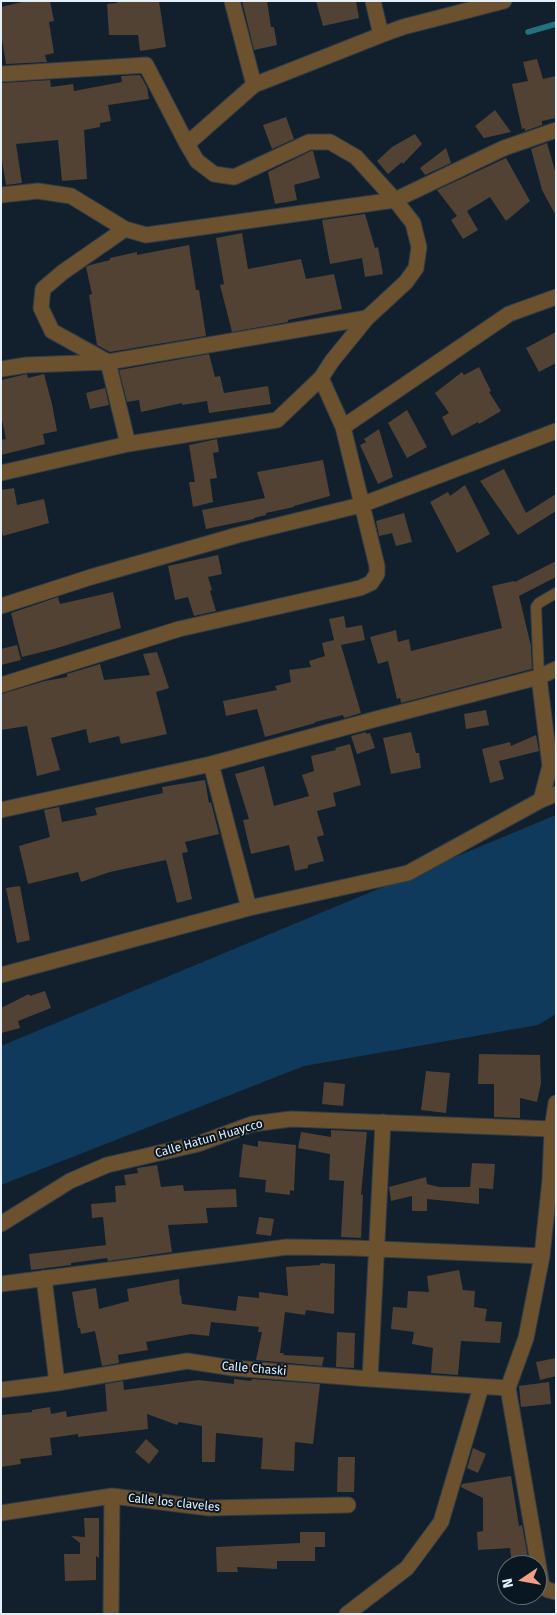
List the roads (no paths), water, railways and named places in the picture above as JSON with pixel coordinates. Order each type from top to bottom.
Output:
[{"type":"street","points":[[232,1],[254,85]]},
{"type":"street","points":[[372,1],[381,35]]},
{"type":"street","points":[[187,144],[254,85],[403,27],[500,2]]},
{"type":"street","points":[[1,74],[146,65],[197,161],[214,174],[234,176],[308,142],[330,142],[356,157],[395,200],[412,223],[419,247],[416,268],[406,282],[367,318],[332,361],[321,378],[277,420],[128,444],[1,473]]},
{"type":"street","points":[[1,195],[38,191],[70,196],[125,229],[146,235],[395,200],[504,148],[556,130]]},
{"type":"street","points":[[125,229],[63,272],[43,290],[41,308],[52,331],[108,362],[128,444]]},
{"type":"street","points":[[344,427],[509,314],[556,297]]},
{"type":"street","points":[[1,369],[27,365],[108,362],[367,318]]},
{"type":"street","points":[[1,685],[179,629],[360,588],[371,583],[376,574],[377,566],[344,427],[321,378]]},
{"type":"street","points":[[1,606],[92,577],[238,535],[361,505],[556,431]]},
{"type":"street","points":[[1,810],[211,764],[539,677],[556,669]]},
{"type":"street","points":[[539,677],[550,766],[541,800]]},
{"type":"street","points":[[211,764],[249,908]]},
{"type":"street","points":[[1,975],[249,908],[408,873],[541,800],[556,794]]},
{"type":"street","points":[[556,1103],[552,1129],[550,1180],[542,1256],[526,1338],[508,1388],[542,1586],[556,1592]]},
{"type":"street","name":"Calle Hatun Huaycco","points":[[1,1224],[70,1181],[107,1165],[198,1144],[252,1124],[291,1119],[552,1129]]},
{"type":"street","points":[[370,1379],[383,1122]]},
{"type":"street","points":[[550,1180],[556,1217]]},
{"type":"street","points":[[1,1284],[287,1247],[376,1248],[542,1256]]},
{"type":"street","points":[[44,1278],[57,1383]]},
{"type":"street","name":"Calle Chaski","points":[[1,1390],[187,1362],[233,1368],[508,1388]]},
{"type":"street","points":[[347,1614],[407,1568],[441,1522],[481,1387]]},
{"type":"street","points":[[111,1614],[112,1496]]},
{"type":"street","name":"Calle los claveles","points":[[1,1514],[112,1496],[209,1508],[348,1505]]},
{"type":"lane","points":[[539,677],[536,607],[539,603],[556,594]]},
{"type":"waterway","points":[[528,32],[556,24]]}]
